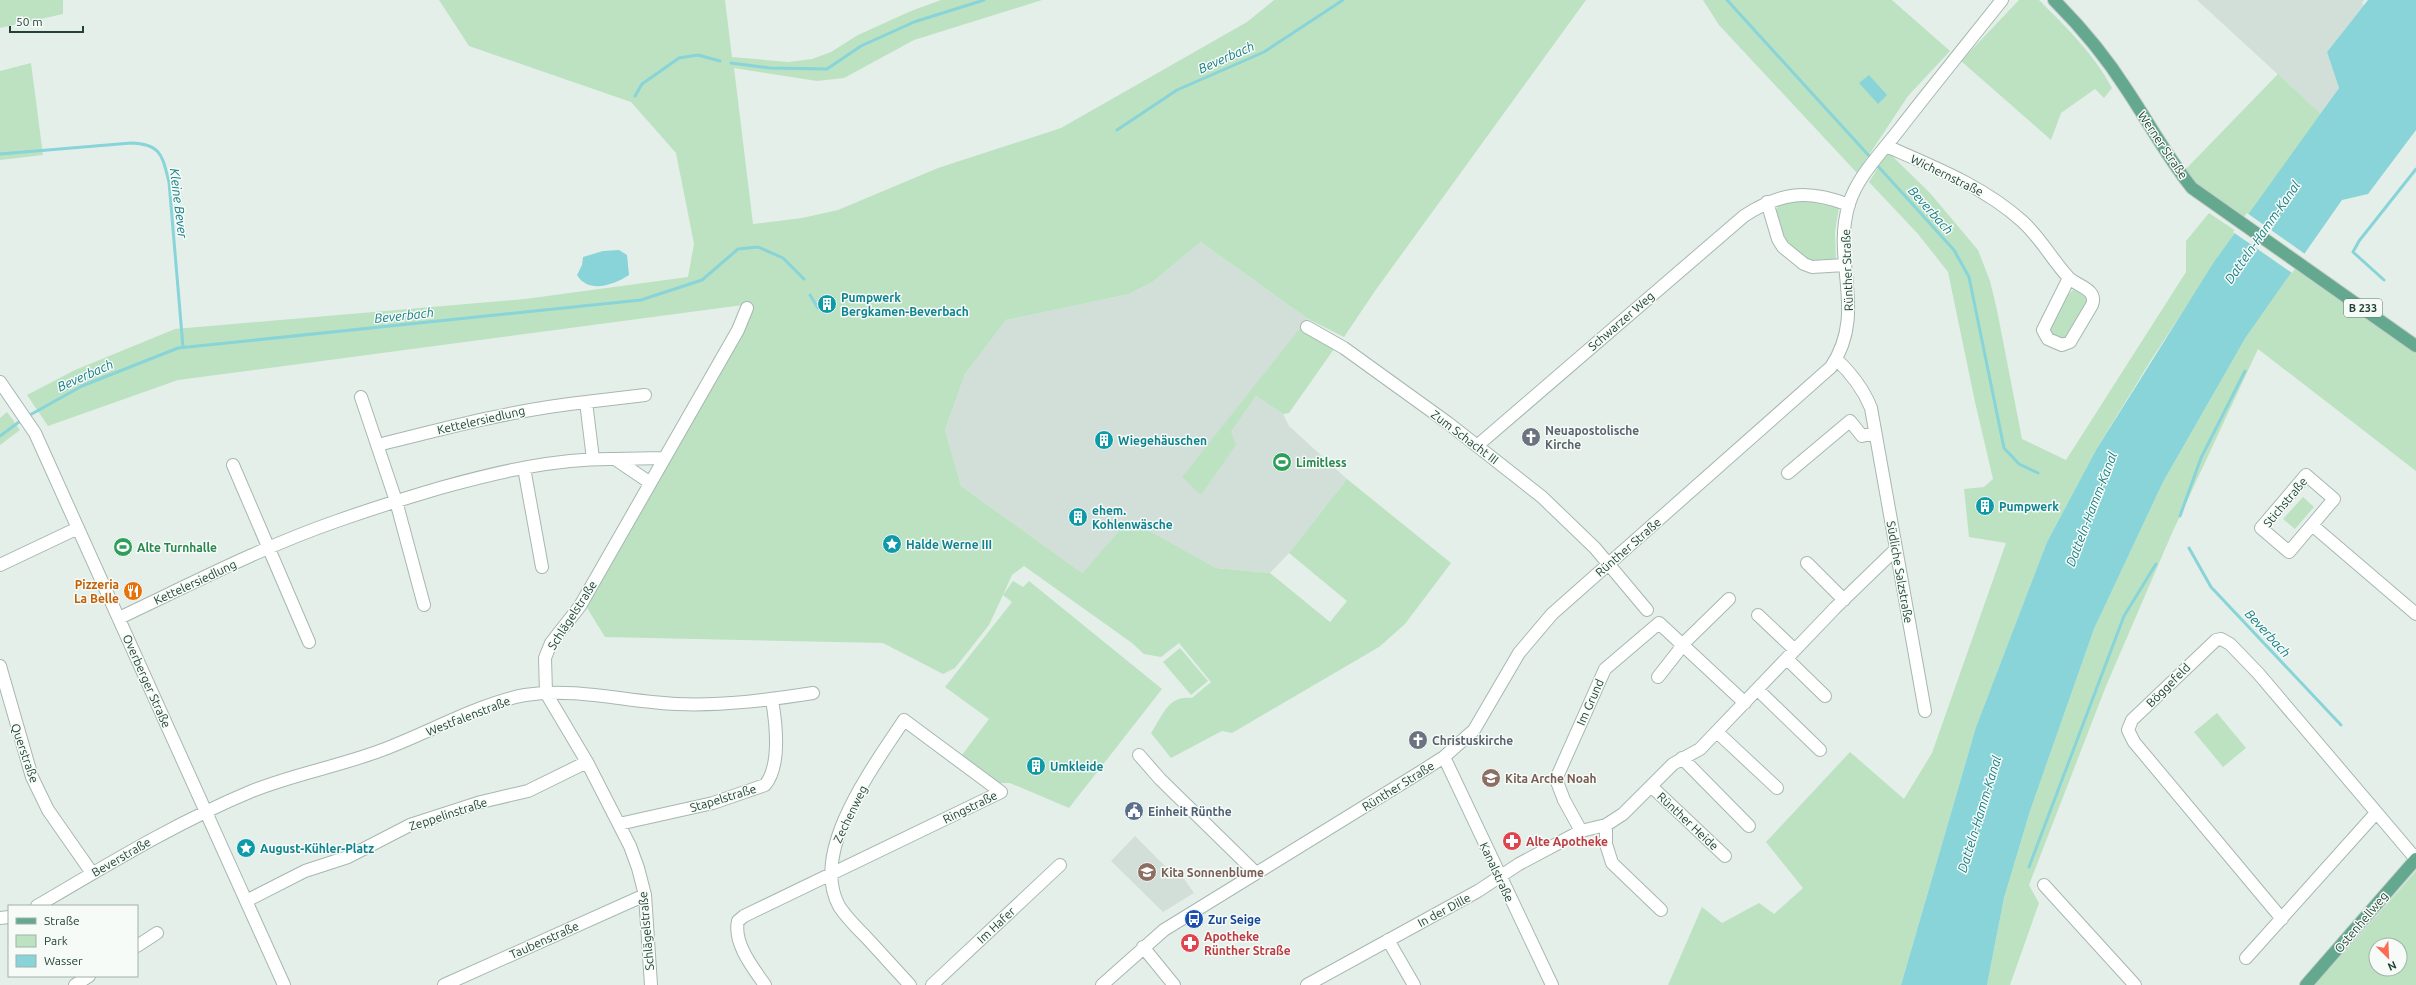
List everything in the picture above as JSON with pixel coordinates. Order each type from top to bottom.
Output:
[{"type":"main road","name":"Werner Straße","points":[[2054,0],[2074,21],[2110,66],[2176,168],[2192,188],[2416,346]]},
{"type":"main road","name":"Ostenhellweg","points":[[2306,985],[2416,859]]},
{"type":"street","name":"Rünther Straße","points":[[1102,985],[1143,947],[1164,930],[1444,757],[1474,730],[1518,652],[1533,634],[1608,564],[1806,391],[1836,359],[1846,332],[1850,311],[1845,265],[1845,222],[1849,205],[1858,185],[1886,146],[2002,0]]},
{"type":"street","name":"Wichernstraße","points":[[1886,146],[1968,182],[1997,201],[2023,221],[2039,237],[2069,278],[2089,291],[2094,301],[2070,342],[2062,345],[2048,339],[2043,330],[2069,278]]},
{"type":"street","name":"Schwarzer Weg","points":[[1478,445],[1744,216],[1767,202],[1795,194],[1810,194],[1826,197],[1849,205]]},
{"type":"street","points":[[1767,202],[1778,239],[1783,247],[1804,264],[1812,267],[1845,265]]},
{"type":"street","name":"Schlägelstraße","points":[[651,985],[645,895],[638,868],[619,824],[587,762],[546,693],[545,658],[551,643],[580,606],[649,482],[738,330],[747,308]]},
{"type":"street","name":"Zum Schacht III","points":[[1307,327],[1344,348],[1478,445],[1542,497],[1595,548],[1608,564]]},
{"type":"street","name":"Südliche Salzstraße","points":[[1836,359],[1852,373],[1862,387],[1871,408],[1925,711]]},
{"type":"street","name":"Overberger Straße","points":[[0,382],[22,411],[31,426],[284,985]]},
{"type":"street","name":"Kettelersiedlung","points":[[378,445],[493,415],[538,407],[645,395]]},
{"type":"street","points":[[362,397],[396,501],[424,605]]},
{"type":"street","points":[[586,402],[593,459]]},
{"type":"street","points":[[1788,473],[1850,421],[1862,436],[1875,433]]},
{"type":"street","name":"Kettelersiedlung","points":[[119,618],[270,547],[336,521],[396,501],[464,482],[524,468],[593,459],[664,458]]},
{"type":"street","points":[[615,459],[649,482]]},
{"type":"street","points":[[233,465],[270,547],[308,642]]},
{"type":"street","points":[[524,468],[542,567]]},
{"type":"street","name":"Stichstraße","points":[[2306,475],[2334,499],[2312,525],[2289,552],[2261,528],[2306,475]]},
{"type":"street","points":[[2312,525],[2416,614]]},
{"type":"street","points":[[0,565],[78,528]]},
{"type":"street","name":"Rünther Heide","points":[[1500,879],[1519,864],[1581,831],[1606,825],[1624,814],[1673,764],[1700,749],[1745,704],[1791,654],[1896,549]]},
{"type":"street","points":[[1807,563],[1844,600]]},
{"type":"street","points":[[1608,564],[1647,610]]},
{"type":"street","points":[[1658,677],[1692,636],[1704,626],[1730,599]]},
{"type":"street","points":[[1758,615],[1825,696]]},
{"type":"street","name":"Im Grund","points":[[1581,831],[1564,800],[1556,779],[1605,669],[1659,623],[1683,648],[1745,704]]},
{"type":"street","name":"Böggefeld","points":[[2282,919],[2134,742],[2128,730],[2132,720],[2210,644],[2221,639],[2230,644],[2258,673],[2416,859]]},
{"type":"street","name":"Querstraße","points":[[0,666],[32,777],[48,810],[92,873]]},
{"type":"street","points":[[1758,690],[1820,750]]},
{"type":"street","name":"Westfalenstraße","points":[[206,812],[280,780],[382,751],[504,701],[546,693],[582,694],[677,704],[772,700],[813,693]]},
{"type":"street","name":"Stapelstraße","points":[[619,824],[713,803],[765,785],[772,772],[776,741],[775,718],[772,700]]},
{"type":"street","name":"Ringstraße","points":[[830,875],[1001,792],[904,720]]},
{"type":"street","name":"Zechenweg","points":[[904,720],[864,784],[847,817],[834,847],[830,875],[834,891],[844,913],[910,985]]},
{"type":"street","points":[[1717,732],[1777,788]]},
{"type":"street","points":[[1139,754],[1160,779],[1256,873]]},
{"type":"street","name":"Kanalstraße","points":[[1444,757],[1500,879],[1552,985]]},
{"type":"street","points":[[1682,758],[1749,826]]},
{"type":"street","name":"Zeppelinstraße","points":[[246,901],[305,871],[348,857],[410,824],[481,802],[528,791],[587,762]]},
{"type":"street","name":"Rünther Heide","points":[[1652,787],[1725,856]]},
{"type":"street","name":"Beverstraße","points":[[39,905],[148,840],[206,812]]},
{"type":"street","points":[[2246,958],[2376,813]]},
{"type":"street","points":[[1606,825],[1606,844],[1612,863],[1661,910]]},
{"type":"street","name":"Im Hafer","points":[[932,985],[1060,865]]},
{"type":"street","points":[[765,985],[752,966],[741,944],[736,928],[738,921],[744,916],[830,875]]},
{"type":"street","name":"In der Dille","points":[[1307,985],[1500,879]]},
{"type":"street","points":[[2044,885],[2135,985]]},
{"type":"street","name":"Taubenstraße","points":[[444,985],[645,895]]},
{"type":"street","points":[[138,945],[157,933]]},
{"type":"street","points":[[1388,940],[1414,985]]},
{"type":"street","points":[[1143,947],[1174,985]]},
{"type":"street","points":[[75,985],[87,977]]},
{"type":"shaded area","points":[[2197,0],[2364,0],[2362,3],[2364,5],[2327,52],[2339,88],[2321,114]]},
{"type":"shaded area","points":[[1201,242],[1308,319],[1183,478],[1231,432],[1256,396],[1283,414],[1289,426],[1347,479],[1289,553],[1270,573],[1216,568],[1129,521],[1082,573],[961,486],[945,430],[965,374],[1006,320],[1129,294],[1154,281]]},
{"type":"shaded area","name":"Kita Sonnenblume","points":[[1135,836],[1173,874],[1178,870],[1194,893],[1163,912],[1111,861]]},
{"type":"green space","points":[[0,0],[63,0],[63,14],[0,28]]},
{"type":"green space","points":[[439,0],[725,0],[732,57],[788,62],[812,59],[831,52],[858,35],[911,11],[941,0],[1042,0],[914,40],[844,78],[817,81],[734,68],[753,224],[802,218],[838,210],[938,168],[1061,128],[1247,22],[1274,0],[1586,0],[1375,291],[1344,337],[1308,319],[1201,242],[1154,281],[1129,294],[1006,320],[965,374],[945,430],[961,486],[1082,573],[1129,520],[1216,568],[1270,573],[1330,622],[1347,601],[1289,553],[1347,479],[1451,563],[1405,624],[1379,647],[1232,733],[1222,731],[1171,758],[1151,733],[1163,713],[1172,703],[1184,698],[1192,698],[1211,682],[1179,643],[1161,657],[1144,654],[1132,643],[1024,566],[1012,575],[989,625],[955,668],[943,674],[883,643],[605,637],[584,603],[745,330],[743,305],[178,380],[48,426],[27,395],[75,370],[175,329],[525,299],[688,277],[694,244],[676,153],[631,102],[469,46]]},
{"type":"green space","points":[[1703,0],[1892,0],[1950,51],[1908,96],[1857,173],[1719,25]]},
{"type":"green space","points":[[2019,0],[2039,0],[2088,52],[2112,88],[2104,98],[2095,89],[2061,113],[2051,140],[1961,61]]},
{"type":"green space","points":[[31,63],[43,155],[0,160],[0,71]]},
{"type":"green space","points":[[2278,74],[2321,114],[2244,221],[2193,184],[2182,173]]},
{"type":"green space","points":[[1888,152],[1930,193],[1978,250],[1990,281],[1997,310],[2022,439],[2066,460],[2186,272],[2186,241],[2209,213],[2236,231],[2151,360],[2096,450],[2047,542],[1976,727],[1901,985],[1668,985],[1702,907],[1722,923],[1759,903],[1774,914],[1803,888],[1766,842],[1850,752],[1904,799],[1932,753],[2006,543],[1969,537],[1964,489],[1984,487],[1993,479],[1975,402],[1948,272],[1918,234],[1869,182]]},
{"type":"green space","points":[[1796,201],[1816,201],[1839,207],[1835,232],[1836,261],[1809,262],[1781,240],[1774,213],[1779,205]]},
{"type":"green space","points":[[2301,257],[2370,309],[2365,315],[2416,353],[2416,471],[2258,349],[2172,533],[2106,686],[2029,885],[2039,903],[2010,985],[1987,985],[2004,898],[2030,811],[2094,629],[2163,482],[2246,337]]},
{"type":"green space","points":[[2075,288],[2079,289],[2088,299],[2069,336],[2061,341],[2051,335],[2049,329],[2068,295]]},
{"type":"green space","points":[[1301,327],[1334,349],[1289,413],[1283,414],[1256,396],[1231,432],[1236,445],[1201,495],[1182,477]]},
{"type":"green space","points":[[7,412],[20,430],[0,445],[0,418]]},
{"type":"green space","points":[[2303,497],[2314,507],[2295,529],[2283,519]]},
{"type":"green space","points":[[1013,581],[1023,587],[1029,581],[1162,689],[1069,808],[1010,783],[1000,783],[962,755],[989,719],[945,687],[1012,602],[1003,595]]},
{"type":"green space","points":[[1180,648],[1208,681],[1191,695],[1163,662]]},
{"type":"green space","points":[[2217,713],[2246,748],[2223,767],[2194,732]]},
{"type":"green space","points":[[2416,871],[2416,985],[2315,985]]},
{"type":"water","name":"Datteln-Hamm-Kanal","points":[[2368,0],[2416,0],[2416,130],[2368,194],[2342,200],[2246,337],[2163,482],[2094,629],[2030,811],[2004,898],[1987,985],[1901,985],[1976,727],[2047,542],[2096,450],[2214,262],[2339,88],[2327,52]]},
{"type":"water","points":[[1869,75],[1887,95],[1878,104],[1859,83]]},
{"type":"water","points":[[619,250],[627,255],[629,275],[623,279],[602,286],[594,286],[582,281],[577,275],[582,265],[583,257],[603,251]]},
{"type":"pier","points":[[2247,213],[2305,254],[2292,273],[2233,232]]},
{"type":"waterway","points":[[731,63],[770,68],[827,69],[861,46],[914,22],[984,0]]},
{"type":"waterway","name":"Beverbach","points":[[1117,130],[1177,90],[1264,52],[1343,0]]},
{"type":"waterway","name":"Beverbach","points":[[1727,0],[1871,158]]},
{"type":"waterway","points":[[635,96],[642,84],[679,58],[698,55],[720,61]]},
{"type":"waterway","name":"Kleine Bever","points":[[0,154],[131,143],[149,146],[159,153],[162,158],[169,182],[183,347]]},
{"type":"waterway","name":"Beverbach","points":[[1876,164],[1954,250],[1969,277],[2004,448],[2019,464],[2038,473]]},
{"type":"waterway","points":[[2384,280],[2353,252],[2359,241],[2416,169]]},
{"type":"waterway","name":"Beverbach","points":[[28,416],[82,386],[178,348],[641,300],[702,280],[738,249],[758,247],[783,258],[804,279]]},
{"type":"waterway","name":"Beverbach","points":[[810,295],[818,308]]},
{"type":"waterway","points":[[2180,516],[2201,458],[2245,371]]},
{"type":"waterway","name":"Beverbach","points":[[0,436],[23,419]]},
{"type":"waterway","name":"Beverbach","points":[[2189,548],[2211,587],[2341,725]]},
{"type":"waterway","points":[[2029,867],[2124,616],[2156,564]]},
{"type":"place","name":"Pumpwerk Bergkamen-Beverbach","points":[[827,304]]},
{"type":"place","name":"Neuapostolische Kirche","points":[[1531,437]]},
{"type":"place","name":"Wiegehäuschen","points":[[1104,440]]},
{"type":"place","name":"Limitless","points":[[1282,462]]},
{"type":"place","name":"Pumpwerk","points":[[1985,506]]},
{"type":"place","name":"ehem. Kohlenwäsche","points":[[1078,517]]},
{"type":"place","name":"Halde Werne III","points":[[892,544]]},
{"type":"place","name":"Alte Turnhalle","points":[[123,547]]},
{"type":"place","name":"Pizzeria La Belle","points":[[133,591]]},
{"type":"place","name":"Christuskirche","points":[[1418,740]]},
{"type":"place","name":"Umkleide","points":[[1036,766]]},
{"type":"place","name":"Kita Arche Noah","points":[[1491,778]]},
{"type":"place","name":"Einheit Rünthe","points":[[1134,811]]},
{"type":"place","name":"Alte Apotheke","points":[[1512,841]]},
{"type":"place","name":"August-Kühler-Platz","points":[[246,848]]},
{"type":"place","name":"Kita Sonnenblume","points":[[1147,872]]},
{"type":"place","name":"Zur Seige","points":[[1194,919]]},
{"type":"place","name":"Apotheke Rünther Straße","points":[[1190,943]]}]
